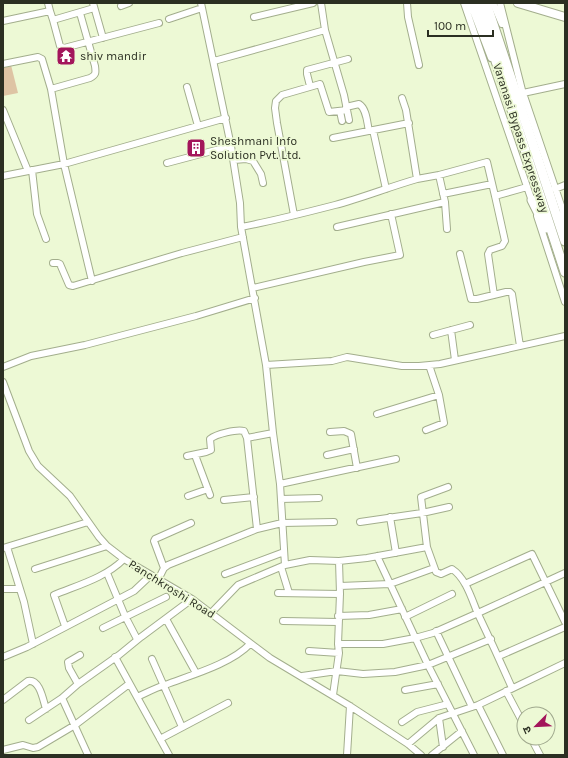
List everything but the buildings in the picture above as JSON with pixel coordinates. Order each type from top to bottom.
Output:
[{"type":"highway","name":"Varanasi Bypass Expressway","points":[[477,3],[506,92],[548,191],[564,268]]},
{"type":"highway","name":"Varanasi Bypass Expressway","points":[[486,3],[565,241]]},
{"type":"highway","points":[[532,200],[564,268]]},
{"type":"main road","points":[[518,3],[565,17]]},
{"type":"street","points":[[48,3],[60,46],[62,47],[88,42],[159,23]]},
{"type":"street","points":[[121,6],[129,3]]},
{"type":"street","points":[[254,17],[313,3]]},
{"type":"street","points":[[321,3],[325,30],[344,109],[349,120]]},
{"type":"street","points":[[407,3],[408,17],[419,64]]},
{"type":"street","points":[[464,3],[528,187],[565,302]]},
{"type":"street","points":[[470,3],[484,43],[506,92]]},
{"type":"street","points":[[494,3],[511,49]]},
{"type":"street","points":[[500,3],[548,191],[565,218]]},
{"type":"street","points":[[53,20],[80,13],[94,6],[103,38]]},
{"type":"street","points":[[168,19],[202,6],[234,160],[243,238],[266,365],[280,484],[284,552],[283,566],[289,593]]},
{"type":"street","points":[[3,21],[50,11]]},
{"type":"street","points":[[51,89],[90,78],[95,75],[95,66],[80,13]]},
{"type":"street","points":[[214,61],[325,30]]},
{"type":"street","points":[[3,64],[34,57],[41,58],[51,89],[64,164],[92,280]]},
{"type":"street","points":[[310,86],[306,74],[307,70],[348,59]]},
{"type":"street","points":[[294,214],[277,123],[275,108],[276,101],[282,95],[318,83],[321,85],[329,112],[359,104],[362,106],[371,131],[386,189]]},
{"type":"street","points":[[523,93],[565,84]]},
{"type":"street","points":[[187,87],[198,126]]},
{"type":"street","points":[[402,98],[408,123],[417,179]]},
{"type":"street","points":[[342,121],[344,109]]},
{"type":"street","points":[[3,110],[5,120],[30,171],[37,214],[46,239]]},
{"type":"street","points":[[3,176],[64,164],[226,118]]},
{"type":"street","points":[[334,138],[408,123]]},
{"type":"street","points":[[167,163],[231,146]]},
{"type":"street","points":[[234,160],[246,159],[253,161],[261,174],[263,183]]},
{"type":"street","points":[[242,227],[278,220],[294,214],[335,205],[417,179],[439,175],[487,162],[504,241],[502,246],[490,250],[488,254],[494,294]]},
{"type":"street","points":[[439,175],[447,229]]},
{"type":"street","points":[[443,194],[492,184]]},
{"type":"street","points":[[548,191],[565,185]]},
{"type":"street","points":[[495,196],[528,187]]},
{"type":"street","points":[[337,227],[444,202]]},
{"type":"street","points":[[253,288],[400,255],[392,214]]},
{"type":"street","points":[[53,263],[58,262],[60,264],[69,285],[71,286],[182,253],[243,238]]},
{"type":"street","points":[[460,254],[471,298],[477,299],[506,292],[510,292],[512,294],[520,346]]},
{"type":"street","points":[[3,366],[31,356],[85,345],[196,316],[255,298]]},
{"type":"street","points":[[433,335],[470,325]]},
{"type":"street","points":[[451,330],[455,360]]},
{"type":"street","points":[[266,365],[332,361],[347,357],[402,366],[429,365],[565,336]]},
{"type":"street","points":[[426,430],[444,423],[439,395],[429,365]]},
{"type":"street","name":"Panchkroshi Road","points":[[3,382],[29,451],[38,466],[70,496],[107,546],[124,559],[192,600],[270,658],[333,695],[408,744],[422,755]]},
{"type":"street","points":[[377,414],[439,395]]},
{"type":"street","points":[[187,456],[211,450],[210,439],[214,436],[241,430],[245,432],[247,438],[257,529]]},
{"type":"street","points":[[330,432],[348,432],[352,437],[357,468]]},
{"type":"street","points":[[247,438],[273,433]]},
{"type":"street","points":[[327,455],[354,449]]},
{"type":"street","points":[[188,496],[209,492],[195,454]]},
{"type":"street","points":[[280,484],[396,459]]},
{"type":"street","points":[[448,487],[422,496],[420,500],[427,548],[434,568],[438,574],[452,569],[457,572],[465,584],[499,656],[509,689],[516,706]]},
{"type":"street","points":[[224,500],[254,497]]},
{"type":"street","points":[[281,499],[320,498]]},
{"type":"street","points":[[360,522],[422,513],[449,507]]},
{"type":"street","points":[[390,517],[396,553]]},
{"type":"street","points":[[33,644],[20,589],[5,548],[88,522]]},
{"type":"street","points":[[158,580],[164,568],[257,529],[282,523],[334,522]]},
{"type":"street","points":[[164,568],[154,541],[155,539],[191,523]]},
{"type":"street","points":[[35,569],[107,546]]},
{"type":"street","points":[[211,614],[238,585],[283,566],[310,560],[339,561],[427,548]]},
{"type":"street","points":[[225,574],[284,552]]},
{"type":"street","points":[[465,584],[532,554],[565,622]]},
{"type":"street","points":[[377,556],[428,665],[474,755]]},
{"type":"street","points":[[65,626],[54,595],[107,573],[124,559]]},
{"type":"street","points":[[333,695],[339,653],[339,561]]},
{"type":"street","points":[[340,586],[390,584],[434,568]]},
{"type":"street","points":[[107,573],[137,640]]},
{"type":"street","points":[[338,644],[383,644],[415,638],[478,614],[565,573]]},
{"type":"street","points":[[3,657],[33,644],[134,591],[151,575]]},
{"type":"street","points":[[3,589],[20,589]]},
{"type":"street","points":[[278,593],[340,594]]},
{"type":"street","points":[[405,617],[452,594]]},
{"type":"street","points":[[103,628],[166,597]]},
{"type":"street","points":[[29,720],[62,698],[78,684],[116,658],[137,640],[192,600]]},
{"type":"street","points":[[338,616],[369,615],[402,609]]},
{"type":"street","points":[[166,619],[196,673]]},
{"type":"street","points":[[283,621],[338,622]]},
{"type":"street","points":[[499,656],[565,627]]},
{"type":"street","points":[[436,631],[472,707]]},
{"type":"street","points":[[302,676],[337,671],[363,674],[395,672],[428,665],[491,639]]},
{"type":"street","points":[[136,697],[238,655],[250,644]]},
{"type":"street","points":[[309,651],[339,653]]},
{"type":"street","points":[[78,684],[69,668],[68,662],[80,655]]},
{"type":"street","points":[[116,658],[169,755]]},
{"type":"street","points":[[152,659],[182,727]]},
{"type":"street","points":[[408,744],[439,718],[478,705],[565,663]]},
{"type":"street","points":[[3,700],[28,682],[32,681],[36,682],[46,709]]},
{"type":"street","points":[[3,750],[23,745],[36,748],[75,725],[129,684]]},
{"type":"street","points":[[405,690],[438,684]]},
{"type":"street","points":[[62,698],[88,755]]},
{"type":"street","points":[[160,739],[228,703]]},
{"type":"street","points":[[402,722],[417,712],[448,704]]},
{"type":"street","points":[[478,705],[503,755]]},
{"type":"street","points":[[347,755],[350,706]]},
{"type":"street","points":[[439,718],[442,746]]},
{"type":"street","points":[[432,755],[462,731]]},
{"type":"street","points":[[535,746],[540,755]]},
{"type":"shaded area","points":[[11,65],[18,93],[3,96],[3,67]]},
{"type":"place","name":"shiv mandir","points":[[66,56]]},
{"type":"place","name":"Sheshmani Info Solution Pvt. Ltd.","points":[[196,148]]}]
